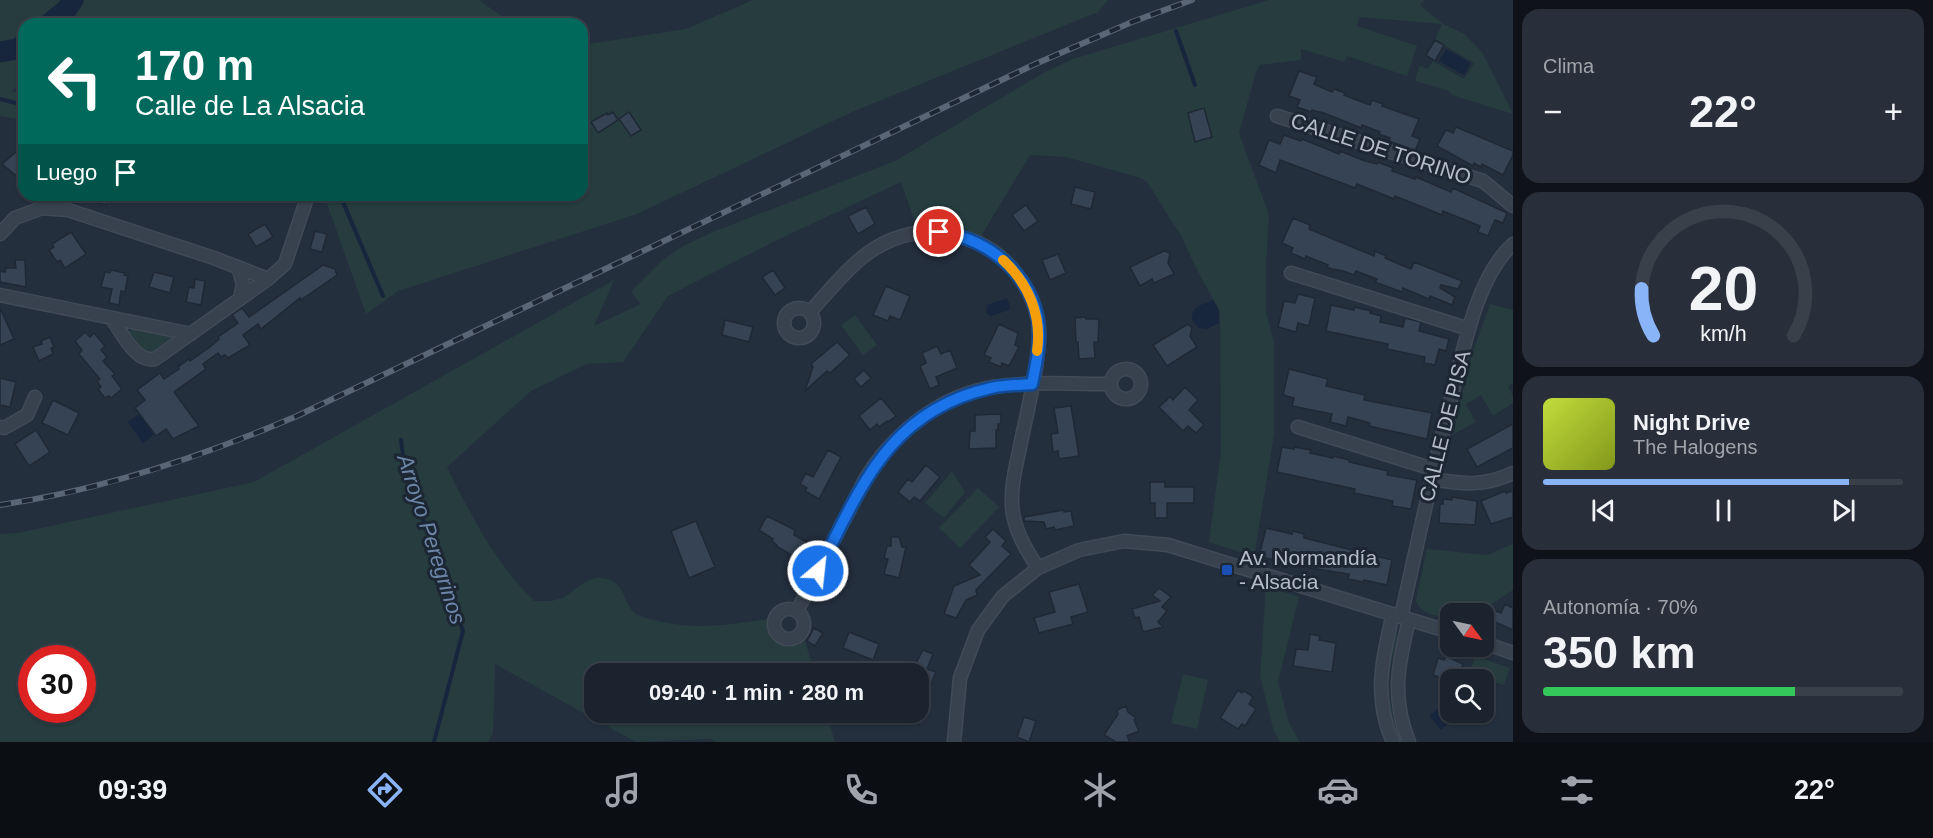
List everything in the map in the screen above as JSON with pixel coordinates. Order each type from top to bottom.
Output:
[{"type":"street","name":"CALLE DE TORINO","points":[[1276,116],[1483,181],[1513,206]]},
{"type":"street","points":[[112,319],[140,356],[148,360],[155,359],[268,279],[285,264],[306,201]]},
{"type":"street","points":[[0,234],[15,218],[42,208],[68,210],[268,279]]},
{"type":"street","points":[[810,312],[856,261],[879,244],[902,235],[927,231],[952,234],[979,243],[997,254],[1013,269],[1027,288],[1036,314],[1039,337],[1012,482],[1012,508],[1023,545],[1038,568]]},
{"type":"street","name":"CALLE DE PISA","points":[[1401,617],[1432,474],[1469,329],[1490,274],[1502,254],[1513,244]]},
{"type":"street","points":[[238,267],[243,284],[240,299]]},
{"type":"street","points":[[1291,273],[1469,329]]},
{"type":"street","points":[[0,295],[191,334]]},
{"type":"street","points":[[797,611],[870,472],[887,448],[906,428],[929,412],[959,397],[992,387],[1032,384],[1111,384]]},
{"type":"street","points":[[0,427],[4,428],[27,415],[35,397]]},
{"type":"street","points":[[1298,427],[1466,484],[1496,481],[1513,473]]},
{"type":"street","points":[[954,742],[960,678],[978,630],[1004,596],[1038,568],[1079,550],[1124,541],[1168,545],[1440,629]]},
{"type":"street","points":[[1393,742],[1387,729],[1381,699],[1380,673],[1401,617]]},
{"type":"street","points":[[1401,617],[1397,699],[1402,724],[1410,742]]},
{"type":"street","points":[[1494,646],[1513,653]]},
{"type":"green space","points":[[0,0],[479,0],[504,18],[18,18],[18,86],[11,91],[18,93],[18,119],[0,116]]},
{"type":"green space","points":[[753,0],[1108,0],[1098,12],[852,112],[637,214],[398,291],[366,314],[326,201],[588,201],[588,44],[686,29]]},
{"type":"green space","points":[[1269,0],[1424,0],[1420,5],[1443,24],[1464,34],[1482,52],[1513,114],[1415,81],[1419,66],[1428,69],[1433,61],[1464,79],[1474,63],[1435,40],[1442,24],[1359,17],[1357,26],[1417,46],[1407,76],[1347,56],[1344,62],[1301,49],[1301,60],[1260,65],[1239,133],[1269,215],[1266,312],[1274,343],[1274,435],[1254,557],[1209,542],[1221,451],[1220,311],[1181,236],[1147,182],[1141,178],[1066,157],[1030,155],[981,236],[948,225],[916,225],[901,182],[773,242],[668,296],[623,362],[587,364],[531,391],[447,467],[496,555],[520,587],[534,601],[559,599],[583,583],[598,578],[607,579],[619,587],[636,614],[653,620],[703,626],[769,619],[771,634],[779,643],[791,646],[805,641],[812,663],[584,663],[584,713],[495,664],[493,733],[488,742],[0,742],[0,534],[18,533],[254,482],[614,280],[594,326],[641,304],[631,292],[664,259],[683,246],[713,232],[895,161],[1045,72],[1073,59]]},
{"type":"green space","points":[[1490,304],[1513,310],[1513,383],[1508,386],[1513,396],[1513,403],[1493,416],[1481,395],[1466,404],[1476,422],[1452,435],[1471,357]]},
{"type":"green space","points":[[855,315],[877,345],[863,355],[841,325]]},
{"type":"green space","points":[[133,328],[170,334],[172,339],[151,354],[145,352],[130,333]]},
{"type":"green space","points":[[952,471],[965,492],[944,518],[925,503]]},
{"type":"green space","points":[[978,488],[999,507],[960,548],[939,528]]},
{"type":"green space","points":[[1513,544],[1513,590],[1493,603],[1440,603],[1440,616],[1430,614],[1418,605],[1416,600],[1427,549],[1487,555]]},
{"type":"green space","points":[[1266,586],[1299,597],[1278,682],[1289,723],[1300,742],[1280,742],[1273,728],[1260,676]]},
{"type":"green space","points":[[1397,631],[1389,690],[1393,717],[1402,742],[1400,742],[1392,720],[1388,687],[1389,665]]},
{"type":"green space","points":[[1475,657],[1510,668],[1504,685],[1494,682],[1494,669],[1471,669]]},
{"type":"green space","points":[[1183,674],[1208,680],[1197,729],[1171,723]]},
{"type":"green space","points":[[602,723],[829,723],[835,742],[715,742],[711,739],[636,742]]},
{"type":"water","points":[[1446,49],[1471,63],[1464,75],[1439,61]]},
{"type":"water","points":[[1007,298],[1011,309],[991,316],[986,313],[987,305]]},
{"type":"water","points":[[1213,300],[1219,311],[1219,323],[1207,329],[1199,328],[1192,320],[1193,312]]},
{"type":"water","points":[[139,414],[154,435],[143,443],[128,422]]},
{"type":"water","points":[[1440,707],[1440,723],[1449,723],[1441,730],[1429,716]]},
{"type":"building","points":[[1435,40],[1444,45],[1435,61],[1426,55]]},
{"type":"building","points":[[1299,71],[1317,77],[1314,84],[1332,92],[1334,89],[1370,105],[1372,100],[1383,104],[1382,106],[1419,119],[1412,136],[1420,139],[1415,151],[1389,141],[1390,138],[1379,134],[1380,132],[1362,125],[1361,128],[1324,113],[1312,110],[1311,112],[1297,107],[1300,100],[1289,96]]},
{"type":"building","points":[[1204,108],[1212,137],[1195,142],[1188,113]]},
{"type":"building","points":[[613,112],[618,120],[598,133],[591,122]]},
{"type":"building","points":[[629,112],[641,130],[631,136],[619,119]]},
{"type":"building","points":[[1456,127],[1513,151],[1503,175],[1482,164],[1481,167],[1474,163],[1473,166],[1437,146],[1446,130],[1453,133]]},
{"type":"building","points":[[1284,135],[1301,141],[1302,139],[1339,154],[1340,151],[1365,161],[1377,164],[1378,162],[1393,168],[1392,171],[1415,179],[1416,177],[1451,192],[1453,188],[1507,213],[1503,223],[1495,220],[1488,236],[1478,232],[1480,226],[1443,211],[1442,215],[1357,184],[1355,188],[1280,160],[1276,173],[1259,165],[1269,140],[1280,144]]},
{"type":"building","points":[[18,153],[18,177],[2,164]]},
{"type":"building","points":[[1075,187],[1095,192],[1091,209],[1071,204]]},
{"type":"building","points":[[92,201],[107,201],[106,205]]},
{"type":"building","points":[[1026,205],[1038,221],[1024,231],[1012,215]]},
{"type":"building","points":[[866,207],[875,224],[858,234],[848,216]]},
{"type":"building","points":[[1293,218],[1310,225],[1309,229],[1374,256],[1375,251],[1411,269],[1414,262],[1462,281],[1458,289],[1441,285],[1440,288],[1455,297],[1452,305],[1430,296],[1429,299],[1403,288],[1402,292],[1375,282],[1377,279],[1356,271],[1354,275],[1332,269],[1306,256],[1305,259],[1291,253],[1293,248],[1282,243]]},
{"type":"building","points":[[265,224],[273,237],[256,247],[248,234]]},
{"type":"building","points":[[315,231],[327,234],[322,252],[310,249]]},
{"type":"building","points":[[71,232],[86,254],[65,268],[60,260],[57,262],[49,250],[54,247],[52,244]]},
{"type":"building","points":[[1164,251],[1170,253],[1168,263],[1174,274],[1154,283],[1152,279],[1140,286],[1130,267]]},
{"type":"building","points":[[1058,254],[1066,273],[1050,280],[1042,260]]},
{"type":"building","points":[[15,260],[25,260],[26,287],[0,282],[0,271],[5,272],[6,268],[16,268]]},
{"type":"building","points":[[323,265],[335,269],[337,275],[301,300],[300,298],[261,329],[258,324],[243,335],[250,345],[228,358],[225,355],[221,357],[218,353],[203,364],[206,369],[174,392],[199,426],[173,439],[166,429],[156,436],[135,408],[145,400],[137,390],[160,373],[164,379],[189,359],[190,361],[210,347],[219,339],[218,337],[238,323],[232,315],[242,308],[249,317]]},
{"type":"building","points":[[111,270],[125,273],[124,275],[128,276],[125,292],[121,291],[119,305],[109,303],[112,289],[101,287],[105,272],[110,273]]},
{"type":"building","points":[[773,270],[785,288],[775,295],[762,277]]},
{"type":"building","points":[[154,272],[174,277],[170,293],[149,287]]},
{"type":"building","points":[[195,279],[205,281],[201,305],[186,302],[189,287],[194,288]]},
{"type":"building","points":[[886,286],[910,296],[900,320],[890,316],[888,321],[873,315]]},
{"type":"building","points":[[1298,294],[1315,298],[1309,326],[1298,323],[1296,332],[1278,327],[1284,301],[1295,303]]},
{"type":"building","points":[[1331,305],[1371,311],[1370,313],[1381,316],[1380,322],[1403,327],[1405,318],[1421,322],[1419,331],[1449,339],[1446,351],[1439,349],[1435,365],[1424,363],[1425,357],[1387,349],[1388,344],[1326,331]]},
{"type":"building","points":[[0,308],[14,339],[0,345]]},
{"type":"building","points":[[1085,317],[1086,319],[1099,319],[1098,342],[1094,342],[1095,358],[1079,359],[1075,318]]},
{"type":"building","points":[[725,320],[753,327],[749,342],[722,335]]},
{"type":"building","points":[[999,324],[1018,333],[1015,345],[1019,347],[1009,366],[1002,363],[1001,367],[989,362],[991,358],[984,355]]},
{"type":"building","points":[[1188,324],[1192,328],[1190,336],[1197,347],[1167,366],[1153,345]]},
{"type":"building","points":[[85,332],[90,337],[94,333],[105,346],[101,350],[107,357],[103,361],[115,374],[112,376],[122,389],[111,398],[109,396],[105,398],[98,389],[101,387],[97,381],[100,379],[79,354],[82,350],[75,341]]},
{"type":"building","points":[[50,337],[54,347],[51,348],[53,354],[39,361],[33,347],[42,344],[41,341]]},
{"type":"building","points":[[837,342],[850,355],[830,373],[827,371],[805,391],[813,367],[811,364]]},
{"type":"building","points":[[937,346],[941,354],[950,350],[957,368],[936,377],[939,385],[930,389],[920,366],[926,363],[922,353]]},
{"type":"building","points":[[1289,369],[1328,379],[1326,386],[1365,395],[1364,400],[1432,413],[1427,439],[1369,426],[1370,423],[1348,417],[1346,426],[1330,422],[1332,414],[1292,406],[1294,398],[1283,395]]},
{"type":"building","points":[[864,370],[871,378],[861,387],[854,379]]},
{"type":"building","points":[[0,378],[16,382],[10,407],[0,405]]},
{"type":"building","points":[[1185,387],[1198,400],[1189,410],[1204,425],[1196,433],[1188,426],[1183,431],[1159,407],[1170,397],[1173,400]]},
{"type":"building","points":[[881,398],[896,416],[879,427],[877,424],[870,430],[859,416]]},
{"type":"building","points":[[53,400],[79,413],[68,435],[42,423]]},
{"type":"building","points":[[1071,406],[1079,456],[1059,459],[1058,451],[1053,452],[1051,434],[1058,433],[1054,408]]},
{"type":"building","points":[[1001,414],[1001,424],[998,424],[998,430],[996,430],[996,448],[969,449],[970,431],[975,431],[975,415]]},
{"type":"building","points":[[1513,424],[1513,448],[1477,467],[1467,449]]},
{"type":"building","points":[[36,430],[50,452],[29,466],[15,444]]},
{"type":"building","points":[[1282,447],[1311,450],[1310,453],[1333,458],[1333,456],[1388,471],[1387,475],[1417,480],[1411,509],[1392,506],[1393,501],[1354,493],[1355,489],[1277,472]]},
{"type":"building","points":[[828,450],[841,457],[819,499],[805,491],[807,488],[800,484],[806,473],[813,477]]},
{"type":"building","points":[[926,465],[940,477],[920,501],[914,497],[910,502],[898,492],[908,479],[912,482]]},
{"type":"building","points":[[1150,482],[1165,482],[1165,487],[1194,487],[1194,503],[1167,503],[1167,518],[1155,518],[1155,503],[1150,503]]},
{"type":"building","points":[[1505,491],[1506,493],[1513,491],[1513,517],[1491,524],[1481,501]]},
{"type":"building","points":[[1452,497],[1477,501],[1475,525],[1439,523],[1440,504],[1443,504],[1443,499],[1452,500]]},
{"type":"building","points":[[1064,510],[1064,512],[1071,511],[1074,526],[1055,530],[1054,527],[1046,529],[1044,522],[1024,521],[1024,517]]},
{"type":"building","points":[[767,516],[795,530],[794,535],[807,542],[798,559],[776,546],[773,539],[759,530]]},
{"type":"building","points":[[696,521],[715,567],[689,578],[671,531]]},
{"type":"building","points":[[1266,528],[1292,534],[1293,531],[1304,534],[1304,538],[1392,560],[1387,585],[1348,579],[1349,574],[1310,568],[1311,562],[1287,557],[1287,559],[1279,557],[1278,561],[1259,556]]},
{"type":"building","points":[[993,529],[1006,541],[1002,546],[1011,554],[976,590],[977,595],[966,600],[956,618],[944,614],[954,586],[980,575],[969,565],[990,542],[985,537]]},
{"type":"building","points":[[891,537],[899,537],[902,547],[906,547],[899,578],[884,574],[888,559],[884,558],[887,546],[891,546]]},
{"type":"building","points":[[1079,584],[1088,612],[1071,617],[1073,624],[1039,633],[1034,618],[1055,612],[1049,592]]},
{"type":"building","points":[[1159,588],[1171,597],[1162,607],[1167,611],[1158,622],[1163,627],[1143,632],[1139,617],[1135,618],[1132,609],[1160,601],[1152,595]]},
{"type":"building","points":[[1505,604],[1513,608],[1513,630],[1494,621],[1494,610],[1501,613]]},
{"type":"building","points":[[814,628],[823,633],[815,646],[807,641]]},
{"type":"building","points":[[849,632],[879,644],[873,660],[843,648]]},
{"type":"building","points":[[1310,634],[1320,636],[1319,640],[1336,643],[1332,672],[1293,666],[1296,649],[1308,650]]},
{"type":"building","points":[[923,650],[933,654],[929,664],[916,663]]},
{"type":"building","points":[[1448,657],[1463,664],[1461,669],[1440,669],[1440,678],[1433,675],[1438,658],[1444,660]]},
{"type":"building","points":[[929,670],[936,672],[929,689]]},
{"type":"building","points":[[1238,690],[1253,697],[1249,704],[1256,709],[1245,726],[1242,724],[1238,729],[1220,718]]},
{"type":"building","points":[[1126,706],[1128,712],[1136,718],[1134,720],[1139,731],[1127,736],[1130,742],[1116,742],[1104,735],[1118,714],[1117,710]]},
{"type":"building","points":[[1024,717],[1036,721],[1029,742],[1017,737]]},
{"type":"waterway","points":[[56,18],[73,0]]},
{"type":"waterway","points":[[1176,31],[1195,85]]},
{"type":"waterway","points":[[0,52],[18,48]]},
{"type":"waterway","name":"Arroyo Peregrinos","points":[[0,99],[18,104]]},
{"type":"waterway","name":"Arroyo Peregrinos","points":[[343,201],[383,296]]},
{"type":"waterway","name":"Arroyo Peregrinos","points":[[401,440],[405,470],[463,631],[434,742]]},
{"type":"railway","points":[[0,505],[76,491],[151,470],[225,445],[297,416],[1033,65],[1132,22],[1192,0]]},
{"type":"slow traffic","points":[[1003,260],[1027,288],[1036,314],[1039,337],[1037,351]]},
{"type":"place","name":"Av. Normandía - Alsacia","points":[[1227,570]]},
{"type":"route","points":[[818,571],[870,472],[887,448],[906,428],[929,412],[959,397],[992,387],[1032,384],[1039,337],[1036,314],[1027,288],[1013,269],[997,254],[979,243],[939,232]]}]
